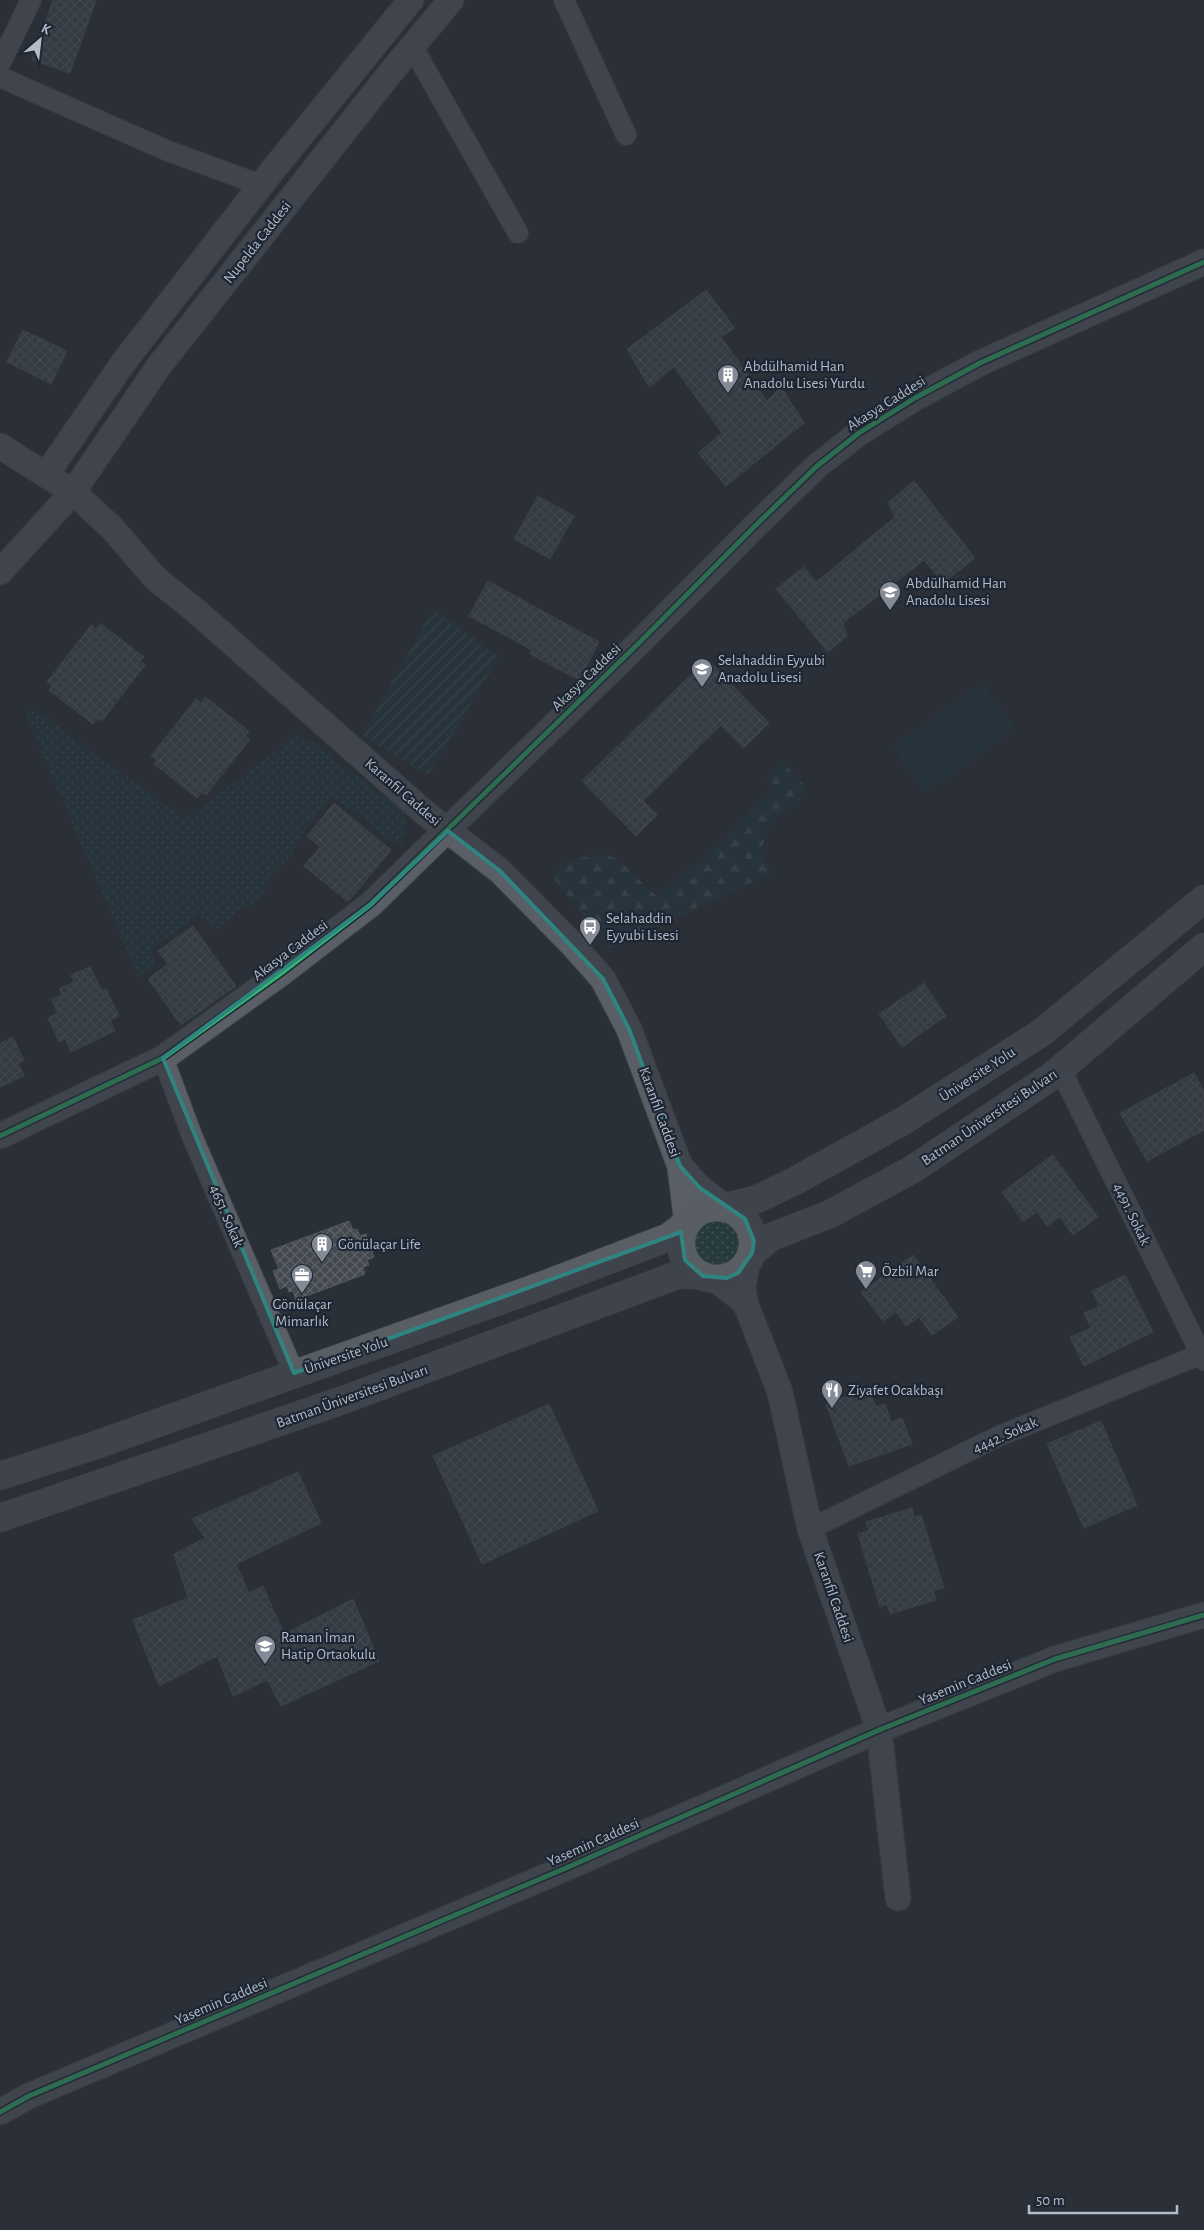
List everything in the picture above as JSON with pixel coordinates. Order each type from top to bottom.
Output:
[{"type":"main road","name":"Üniversite Yolu","points":[[725,1207],[755,1200],[802,1177],[903,1121],[1025,1043],[1042,1032],[1204,899]]},
{"type":"main road","name":"Batman Üniversitesi Bulvarı","points":[[749,1259],[770,1237],[830,1214],[913,1169],[1062,1067],[1204,947]]},
{"type":"main road","points":[[713,1207],[725,1207],[736,1212],[748,1224],[754,1241],[749,1259],[732,1275],[709,1277],[693,1269],[685,1260],[681,1249],[681,1237],[687,1223],[702,1210],[713,1207]]},
{"type":"main road","name":"Üniversite Yolu","points":[[0,1476],[96,1445],[541,1286],[669,1237],[687,1223]]},
{"type":"main road","name":"Batman Üniversitesi Bulvarı","points":[[0,1518],[346,1399],[680,1274],[709,1277]]},
{"type":"street","points":[[0,64],[31,0]]},
{"type":"street","points":[[46,475],[122,362],[261,185],[411,0]]},
{"type":"street","name":"Nupelda Caddesi","points":[[0,572],[73,492],[159,366],[412,46],[451,0]]},
{"type":"street","points":[[564,0],[626,135]]},
{"type":"street","points":[[412,46],[518,233]]},
{"type":"street","points":[[0,77],[168,151],[261,185]]},
{"type":"street","name":"Akasya Caddesi","points":[[0,1136],[163,1058],[294,964],[371,904],[448,831],[490,786],[640,642],[817,466],[859,433],[915,398],[980,363],[1204,262]]},
{"type":"street","name":"Karanfil Caddesi","points":[[0,446],[73,492],[113,529],[155,578],[448,831],[500,871],[572,944],[603,979],[629,1029],[680,1166]]},
{"type":"street","name":"4651. Sokak","points":[[163,1058],[192,1136],[294,1373]]},
{"type":"street","name":"4491. Sokak","points":[[1062,1067],[1069,1087],[1203,1355]]},
{"type":"street","points":[[680,1166],[700,1188],[725,1207]]},
{"type":"street","points":[[680,1166],[687,1223]]},
{"type":"street","points":[[745,1302],[743,1286],[749,1259]]},
{"type":"street","points":[[709,1277],[745,1302]]},
{"type":"street","name":"Karanfil Caddesi","points":[[745,1302],[780,1392],[810,1529],[879,1730],[898,1898]]},
{"type":"street","name":"4442. Sokak","points":[[810,1529],[999,1436],[1203,1355]]},
{"type":"street","name":"Yasemin Caddesi","points":[[0,2112],[29,2096],[566,1868],[879,1730],[1055,1659],[1204,1615]]},
{"type":"highlighted area","points":[[448,831],[500,871],[603,979],[629,1029],[680,1166],[700,1188],[745,1219],[754,1241],[752,1253],[738,1273],[727,1278],[703,1276],[685,1260],[681,1232],[294,1373],[163,1058],[371,904]]},
{"type":"green space","points":[[433,609],[499,657],[428,776],[362,735]]},
{"type":"green space","points":[[982,683],[1015,728],[926,792],[893,747]]},
{"type":"green space","points":[[31,707],[185,819],[299,733],[406,813],[406,832],[401,848],[331,796],[300,836],[292,855],[269,876],[259,903],[250,907],[244,906],[216,930],[199,915],[151,950],[156,964],[138,977],[25,712]]},
{"type":"green space","points":[[782,761],[806,786],[796,805],[776,815],[762,846],[762,859],[775,872],[609,949],[555,880],[558,867],[593,855],[605,855],[623,864],[657,896],[721,843],[753,807],[777,788],[767,778]]},
{"type":"green space","points":[[712,1216],[722,1216],[732,1220],[739,1227],[743,1242],[739,1257],[732,1264],[722,1268],[712,1268],[702,1264],[695,1257],[691,1247],[691,1237],[695,1227],[702,1220]]},
{"type":"building","points":[[53,0],[96,0],[70,73],[32,60]]},
{"type":"building","name":"Abdülhamid Han Anadolu Lisesi Yurdu","points":[[706,290],[735,328],[721,337],[767,401],[781,387],[804,423],[726,486],[698,453],[722,433],[674,367],[649,387],[627,349]]},
{"type":"building","points":[[23,330],[67,351],[51,384],[7,362]]},
{"type":"building","points":[[914,481],[975,558],[943,583],[924,560],[843,623],[847,636],[828,652],[776,589],[804,567],[816,582],[895,517],[888,502]]},
{"type":"building","points":[[538,496],[574,516],[550,559],[514,539]]},
{"type":"building","points":[[488,581],[599,642],[579,680],[530,654],[532,650],[469,616]]},
{"type":"building","points":[[101,624],[144,657],[140,661],[145,665],[102,721],[98,718],[93,724],[49,690],[52,686],[47,682],[91,625],[96,629]]},
{"type":"building","points":[[707,659],[769,723],[744,748],[721,725],[643,801],[657,815],[636,836],[582,781]]},
{"type":"building","points":[[205,697],[249,731],[245,736],[250,739],[206,795],[202,792],[197,798],[154,764],[157,760],[151,756],[196,699],[201,703]]},
{"type":"building","points":[[334,803],[391,850],[348,902],[304,866],[320,847],[307,836]]},
{"type":"building","points":[[193,926],[236,986],[181,1025],[148,979],[168,964],[158,951]]},
{"type":"building","points":[[90,967],[102,991],[106,989],[119,1016],[110,1020],[115,1031],[71,1052],[65,1039],[59,1042],[48,1018],[58,1013],[51,999],[62,995],[59,989],[74,982],[71,975]]},
{"type":"building","points":[[924,983],[946,1016],[902,1047],[879,1014]]},
{"type":"building","points":[[13,1037],[24,1061],[18,1063],[24,1076],[0,1087],[0,1043]]},
{"type":"building","points":[[1194,1073],[1204,1091],[1204,1130],[1147,1161],[1120,1113]]},
{"type":"building","points":[[1053,1155],[1098,1217],[1073,1235],[1060,1217],[1047,1226],[1037,1212],[1023,1222],[1002,1192]]},
{"type":"building","name":"Gönülaçar Life","points":[[349,1221],[353,1230],[357,1229],[360,1236],[366,1234],[374,1257],[367,1260],[369,1265],[363,1267],[365,1274],[296,1300],[293,1291],[289,1292],[287,1286],[280,1289],[273,1271],[279,1269],[271,1250]]},
{"type":"building","points":[[913,1255],[958,1317],[932,1335],[919,1317],[906,1326],[896,1312],[883,1321],[861,1292]]},
{"type":"building","points":[[1125,1275],[1153,1332],[1084,1366],[1070,1337],[1091,1328],[1084,1313],[1099,1306],[1092,1291]]},
{"type":"building","points":[[869,1389],[876,1407],[885,1404],[891,1422],[902,1418],[912,1444],[849,1466],[826,1404]]},
{"type":"building","points":[[549,1404],[598,1511],[482,1564],[433,1456]]},
{"type":"building","points":[[1101,1421],[1137,1505],[1084,1528],[1047,1444]]},
{"type":"building","points":[[298,1472],[321,1523],[236,1564],[249,1593],[263,1586],[284,1634],[353,1599],[379,1661],[281,1706],[267,1680],[233,1696],[217,1656],[159,1686],[133,1620],[188,1598],[174,1554],[205,1538],[192,1519]]},
{"type":"building","points":[[912,1508],[914,1517],[921,1515],[944,1588],[933,1591],[936,1600],[890,1614],[887,1604],[880,1607],[858,1534],[869,1531],[866,1522]]},
{"type":"cycle path","points":[[0,1136],[163,1058],[280,974],[371,904],[640,642],[817,466],[859,433],[915,398],[980,363],[1204,262]]},
{"type":"cycle path","points":[[0,2112],[29,2096],[566,1868],[879,1730],[1055,1659],[1204,1615]]},
{"type":"place","name":"Abdülhamid Han Anadolu Lisesi Yurdu","points":[[728,394]]},
{"type":"place","name":"Abdülhamid Han Anadolu Lisesi","points":[[890,611]]},
{"type":"place","name":"Selahaddin Eyyubi Anadolu Lisesi","points":[[702,688]]},
{"type":"place","name":"Selahaddin Eyyubi Lisesi","points":[[590,946]]},
{"type":"place","name":"Gönülaçar Life","points":[[322,1263]]},
{"type":"place","name":"Özbil Mar","points":[[866,1290]]},
{"type":"place","name":"Gönülaçar Mimarlık","points":[[302,1294]]},
{"type":"place","name":"Ziyafet Ocakbaşı","points":[[832,1409]]},
{"type":"place","name":"Raman İman Hatip Ortaokulu","points":[[265,1665]]}]
